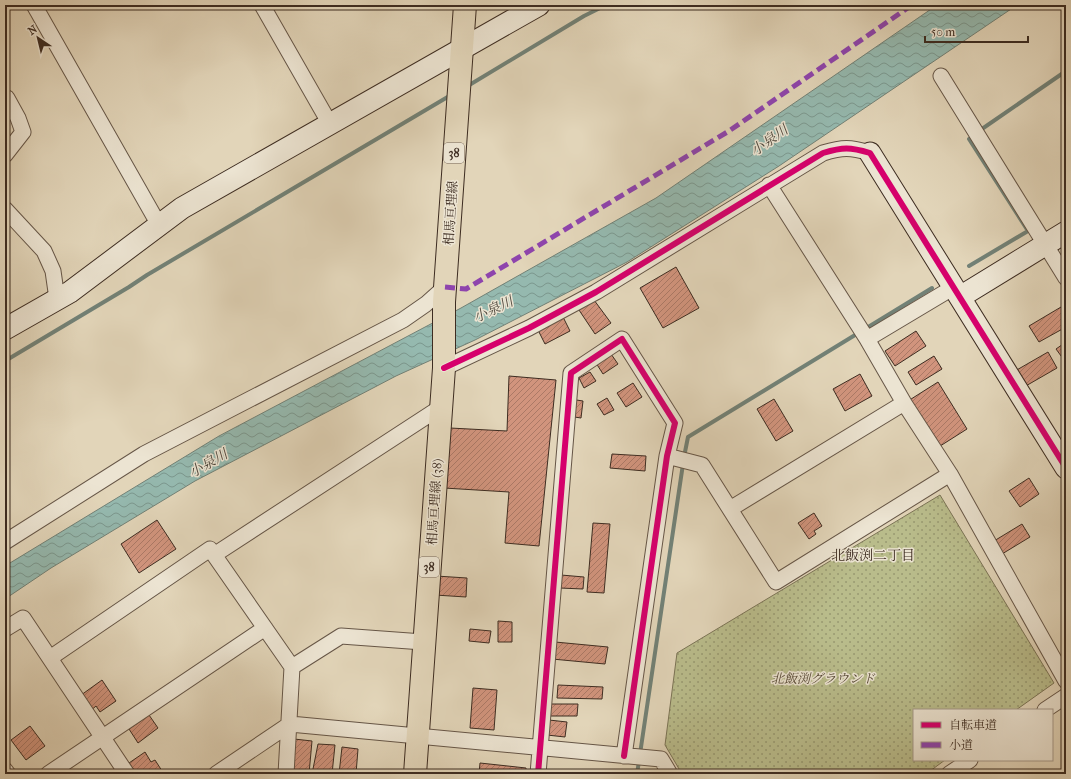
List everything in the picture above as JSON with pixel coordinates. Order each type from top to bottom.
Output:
[{"type":"main road","name":"相馬亘理線","points":[[444,294],[465,5]]},
{"type":"main road","name":"相馬亘理線 (38)","points":[[415,774],[423,642],[444,364],[444,294]]},
{"type":"street","points":[[34,5],[159,225]]},
{"type":"street","points":[[262,5],[330,124]]},
{"type":"street","points":[[5,329],[70,292],[182,208],[539,5]]},
{"type":"street","points":[[941,76],[1066,278]]},
{"type":"street","points":[[5,155],[23,132],[18,118],[7,98]]},
{"type":"street","points":[[444,364],[529,328],[596,292],[823,153],[841,148],[855,148],[870,153],[1066,468]]},
{"type":"street","points":[[769,185],[863,334],[904,403],[950,474],[1066,681]]},
{"type":"street","points":[[5,209],[44,251],[53,271],[57,299]]},
{"type":"street","points":[[863,334],[957,292],[1066,232]]},
{"type":"street","points":[[5,542],[144,454],[403,320],[444,294]]},
{"type":"street","points":[[538,774],[571,373],[622,339],[675,423],[627,757]]},
{"type":"street","points":[[730,509],[904,403]]},
{"type":"street","points":[[214,555],[441,407]]},
{"type":"street","points":[[670,457],[702,464],[776,582],[950,474]]},
{"type":"street","points":[[50,658],[210,549],[292,667],[286,774]]},
{"type":"street","points":[[5,629],[22,618],[127,774]]},
{"type":"street","points":[[48,774],[265,628]]},
{"type":"street","points":[[292,667],[341,636],[423,642]]},
{"type":"street","points":[[1046,709],[1066,696]]},
{"type":"street","points":[[216,774],[290,724],[627,757],[661,759],[670,774]]},
{"type":"street","points":[[949,774],[968,761]]},
{"type":"street","points":[[5,770],[8,774]]},
{"type":"green space","name":"北飯渕グラウンド","points":[[940,495],[1054,683],[1017,709],[913,709],[913,761],[944,761],[926,774],[682,774],[665,745],[677,653]]},
{"type":"water","name":"小泉川","points":[[937,5],[1017,5],[779,166],[627,262],[475,340],[396,376],[195,481],[51,568],[5,599],[5,566],[219,436],[461,308],[656,198]]},
{"type":"building","points":[[676,267],[699,308],[663,328],[640,288]]},
{"type":"building","points":[[594,300],[611,323],[595,334],[579,310]]},
{"type":"building","points":[[1061,307],[1066,315],[1066,327],[1039,342],[1029,326]]},
{"type":"building","points":[[563,317],[570,331],[545,344],[538,330]]},
{"type":"building","points":[[916,331],[926,346],[895,366],[885,351]]},
{"type":"building","points":[[1066,342],[1066,359],[1064,360],[1056,349]]},
{"type":"building","points":[[1048,352],[1057,368],[1024,387],[1015,371]]},
{"type":"building","points":[[611,354],[618,364],[603,374],[596,363]]},
{"type":"building","points":[[934,356],[942,369],[916,385],[908,372]]},
{"type":"building","points":[[590,372],[596,381],[584,388],[579,378]]},
{"type":"building","points":[[860,374],[872,396],[845,411],[833,389]]},
{"type":"building","points":[[509,376],[556,380],[539,546],[505,543],[509,492],[444,488],[450,428],[507,431]]},
{"type":"building","points":[[938,382],[967,429],[937,448],[908,401]]},
{"type":"building","points":[[633,383],[642,397],[626,407],[617,393]]},
{"type":"building","points":[[607,398],[614,410],[604,415],[597,404]]},
{"type":"building","points":[[570,399],[583,401],[581,418],[568,416]]},
{"type":"building","points":[[774,399],[793,431],[776,441],[757,409]]},
{"type":"building","points":[[612,454],[646,456],[645,471],[610,468]]},
{"type":"building","points":[[1029,478],[1039,494],[1020,507],[1009,491]]},
{"type":"building","points":[[814,513],[822,526],[814,531],[816,534],[809,539],[798,523]]},
{"type":"building","points":[[157,520],[176,549],[139,573],[121,544]]},
{"type":"building","points":[[593,523],[610,524],[604,593],[587,592]]},
{"type":"building","points":[[1022,524],[1030,537],[1002,554],[994,541]]},
{"type":"building","points":[[561,575],[584,577],[583,589],[560,588]]},
{"type":"building","points":[[436,576],[467,578],[466,597],[435,595]]},
{"type":"building","points":[[498,621],[512,622],[512,642],[498,642]]},
{"type":"building","points":[[470,629],[491,631],[489,643],[469,641]]},
{"type":"building","points":[[555,642],[608,647],[605,664],[552,659]]},
{"type":"building","points":[[102,680],[116,701],[100,712],[96,706],[88,713],[77,698]]},
{"type":"building","points":[[558,685],[603,687],[602,699],[557,698]]},
{"type":"building","points":[[473,688],[497,690],[494,730],[470,728]]},
{"type":"building","points":[[548,704],[578,704],[577,716],[548,716]]},
{"type":"building","points":[[149,715],[158,728],[138,743],[129,729]]},
{"type":"building","points":[[549,720],[567,722],[565,737],[547,735]]},
{"type":"building","points":[[30,726],[45,746],[26,760],[11,740]]},
{"type":"building","points":[[294,739],[312,741],[309,774],[290,774]]},
{"type":"building","points":[[318,744],[335,745],[332,774],[312,774]]},
{"type":"building","points":[[342,747],[358,749],[356,774],[339,774]]},
{"type":"building","points":[[145,752],[151,762],[155,760],[164,774],[137,774],[129,763]]},
{"type":"building","points":[[480,763],[526,768],[526,774],[479,774]]},
{"type":"waterway","points":[[466,87],[584,16],[606,5]]},
{"type":"waterway","points":[[979,131],[1066,71]]},
{"type":"waterway","points":[[5,361],[451,95]]},
{"type":"waterway","points":[[969,266],[1028,231],[969,139],[974,135]]},
{"type":"waterway","points":[[684,457],[688,437],[932,288]]},
{"type":"waterway","points":[[640,754],[683,464]]},
{"type":"waterway","points":[[637,774],[639,761]]},
{"type":"marked path","points":[[445,287],[466,289],[729,131],[912,5]]},
{"type":"cycle path","points":[[444,368],[529,328],[596,292],[823,153],[846,148],[870,153],[1066,468]]},
{"type":"cycle path","points":[[538,774],[571,373],[622,339],[675,423],[667,456],[624,756]]},
{"type":"district","name":"北飯渕二丁目","points":[[873,555]]}]
